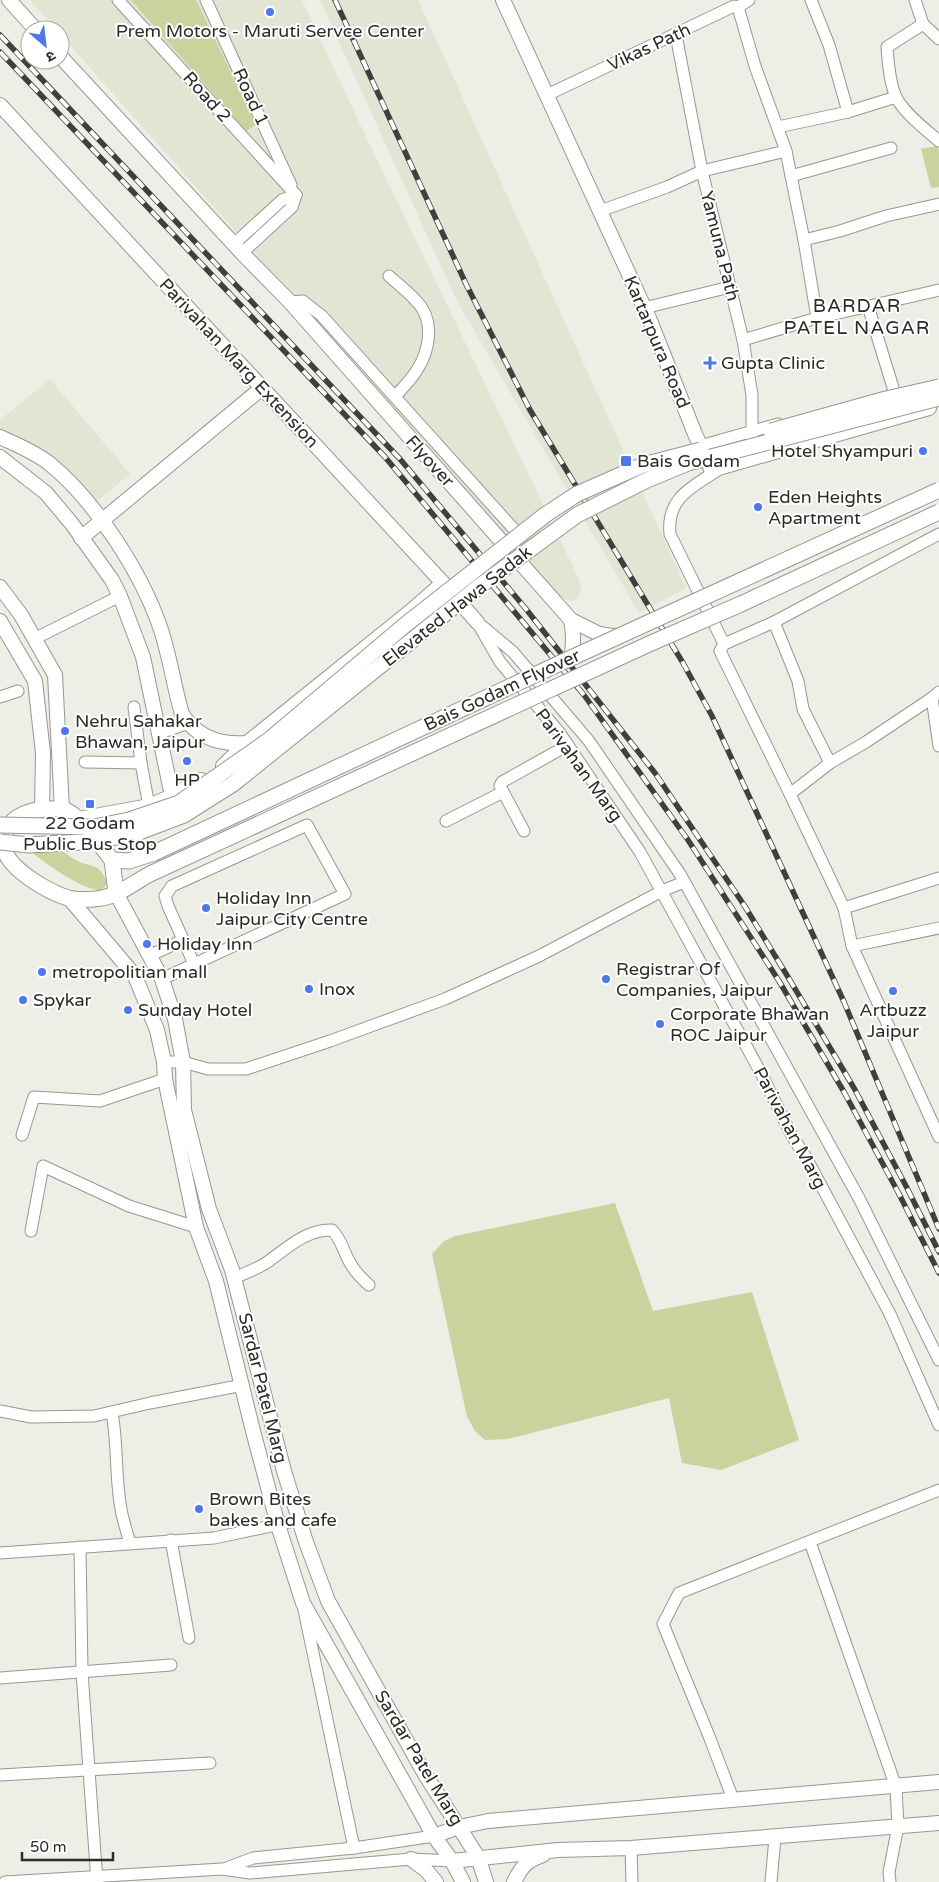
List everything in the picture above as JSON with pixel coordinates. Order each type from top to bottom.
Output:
[{"type":"main road","name":"Elevated Hawa Sadak","points":[[0,825],[94,827],[129,820],[179,803],[269,740],[405,625],[545,515],[577,494],[644,464],[886,399],[939,387]]},
{"type":"main road","name":"Elevated Hawa Sadak","points":[[0,842],[29,845],[91,841],[134,834],[184,815],[233,784],[469,594],[577,515],[647,480],[688,463],[939,398]]},
{"type":"main road","name":"Bais Godam Flyover","points":[[112,860],[129,861],[154,853],[572,658],[939,490]]},
{"type":"main road","name":"Bais Godam Flyover","points":[[116,893],[150,874],[939,512]]},
{"type":"main road","points":[[0,812],[24,813],[42,809],[62,809],[79,819],[112,860],[116,893],[103,898],[69,898],[46,889],[6,860],[4,847],[7,830],[12,820],[24,813]]},
{"type":"street","points":[[9,0],[27,20]]},
{"type":"street","name":"Road 2","points":[[118,0],[296,195]]},
{"type":"street","name":"Road 1","points":[[206,0],[296,195]]},
{"type":"street","name":"Kartarpura Road","points":[[503,0],[644,308],[700,446],[716,468]]},
{"type":"street","name":"Vikas Path","points":[[547,95],[676,35],[734,4],[749,0]]},
{"type":"street","points":[[811,0],[829,45],[848,112]]},
{"type":"street","points":[[914,0],[922,24],[939,39]]},
{"type":"street","points":[[734,4],[786,151],[817,318]]},
{"type":"street","points":[[922,24],[887,48],[888,61],[896,97],[915,120],[939,141]]},
{"type":"street","name":"Yamuna Path","points":[[676,35],[702,171],[743,340],[752,395],[752,458]]},
{"type":"street","name":"Flyover","points":[[70,67],[238,249],[290,302],[571,620],[599,634],[618,637]]},
{"type":"street","points":[[778,127],[848,112],[896,97]]},
{"type":"street","name":"Parivahan Marg Extension","points":[[0,105],[477,622]]},
{"type":"street","points":[[791,176],[891,148]]},
{"type":"street","points":[[600,212],[667,187],[702,171],[786,151]]},
{"type":"street","points":[[238,249],[282,200],[296,195]]},
{"type":"street","points":[[804,240],[886,216],[939,204]]},
{"type":"street","points":[[389,276],[422,308],[427,319],[429,336],[427,349],[417,370],[395,397]]},
{"type":"street","points":[[644,308],[730,287]]},
{"type":"street","points":[[743,340],[817,318],[939,290]]},
{"type":"street","points":[[290,302],[303,301],[322,316],[520,536]]},
{"type":"street","points":[[868,306],[901,416]]},
{"type":"street","points":[[700,446],[939,383]]},
{"type":"street","points":[[81,538],[262,388]]},
{"type":"street","points":[[724,644],[673,540],[669,522],[672,508],[682,495],[716,468],[939,405]]},
{"type":"street","points":[[0,437],[31,451],[76,488],[123,552],[151,605],[161,630],[182,714],[187,722],[201,734],[217,742],[247,743]]},
{"type":"street","points":[[0,457],[46,493],[112,580],[143,657],[172,796]]},
{"type":"street","points":[[939,534],[774,622],[724,644],[720,651],[844,908],[852,946],[939,1137]]},
{"type":"street","points":[[79,819],[149,806],[172,796],[222,766],[247,743],[443,583]]},
{"type":"street","points":[[0,587],[21,615],[55,675],[62,809]]},
{"type":"street","points":[[34,639],[120,596]]},
{"type":"street","points":[[571,620],[574,631],[572,658]]},
{"type":"street","points":[[0,621],[6,641],[35,681],[43,753],[42,809]]},
{"type":"street","name":"Parivahan Marg","points":[[477,622],[500,662],[559,732],[640,852],[890,1314],[939,1425]]},
{"type":"street","name":"Parivahan Marg","points":[[477,622],[514,652],[589,741],[684,882],[860,1200],[939,1360]]},
{"type":"street","points":[[774,622],[798,681],[803,709],[830,762]]},
{"type":"street","points":[[0,697],[18,691]]},
{"type":"street","points":[[790,794],[830,762],[866,742],[935,695],[939,746]]},
{"type":"street","points":[[134,707],[149,806]]},
{"type":"street","points":[[159,732],[187,722]]},
{"type":"street","points":[[524,831],[500,786],[502,782],[568,746]]},
{"type":"street","points":[[85,762],[141,763]]},
{"type":"street","points":[[446,821],[503,792]]},
{"type":"street","points":[[162,979],[344,894],[307,825],[172,886],[165,896],[194,964]]},
{"type":"street","points":[[844,908],[939,878]]},
{"type":"street","points":[[164,1062],[183,1062],[208,1069],[246,1068],[373,1025],[445,999],[539,956],[662,891],[684,882]]},
{"type":"street","name":"Sardar Patel Marg","points":[[116,893],[162,979],[175,1019],[183,1062],[184,1110],[209,1209],[234,1278],[284,1470],[299,1520],[328,1601],[426,1776],[478,1857],[486,1882]]},
{"type":"street","points":[[69,898],[135,976],[156,1030],[196,1227],[216,1281],[252,1431],[278,1525],[303,1603],[354,1848]]},
{"type":"street","points":[[852,946],[939,928]]},
{"type":"street","points":[[149,956],[183,940]]},
{"type":"street","points":[[22,1135],[34,1097],[100,1100],[165,1079]]},
{"type":"street","points":[[31,1231],[43,1166],[129,1206],[196,1227]]},
{"type":"street","points":[[234,1278],[265,1263],[300,1238],[322,1230],[332,1230],[338,1237],[348,1261],[358,1275],[370,1285]]},
{"type":"street","points":[[0,1411],[31,1417],[94,1416],[150,1403],[242,1386]]},
{"type":"street","points":[[112,1412],[117,1438],[116,1466],[121,1509],[130,1543]]},
{"type":"street","points":[[733,1799],[663,1624],[680,1593],[939,1490]]},
{"type":"street","points":[[0,1553],[214,1538],[299,1520]]},
{"type":"street","points":[[170,1540],[189,1638]]},
{"type":"street","points":[[810,1542],[896,1787],[898,1826],[889,1872],[890,1882]]},
{"type":"street","points":[[80,1547],[82,1672],[97,1879]]},
{"type":"street","points":[[303,1603],[434,1836],[452,1861],[463,1882]]},
{"type":"street","points":[[0,1678],[171,1665]]},
{"type":"street","points":[[0,1775],[210,1763]]},
{"type":"street","points":[[222,1869],[252,1858],[354,1848],[434,1836],[459,1827],[488,1821],[939,1782]]},
{"type":"street","points":[[5,1882],[97,1879],[222,1869],[250,1872],[411,1859],[452,1861],[558,1850],[631,1848],[775,1838],[939,1823]]},
{"type":"street","points":[[771,1882],[775,1838]]},
{"type":"street","points":[[631,1848],[632,1882]]},
{"type":"street","points":[[514,1882],[520,1870],[529,1860],[558,1850]]},
{"type":"street","points":[[411,1859],[426,1870],[436,1882]]},
{"type":"street","points":[[222,1869],[223,1882]]},
{"type":"shaded area","points":[[30,0],[302,0],[579,579],[582,589],[578,597],[572,601],[562,599],[70,45],[70,20],[48,20]]},
{"type":"shaded area","points":[[320,0],[418,0],[686,588],[639,613],[457,301]]},
{"type":"shaded area","points":[[50,379],[130,474],[93,504],[0,434],[0,420]]},
{"type":"green space","points":[[131,0],[196,0],[256,125],[246,131]]},
{"type":"green space","points":[[936,146],[939,149],[939,187],[931,188],[921,149]]},
{"type":"green space","points":[[35,836],[47,840],[80,862],[99,869],[108,883],[102,890],[93,889],[73,881],[62,874],[26,848],[29,838]]},
{"type":"green space","points":[[615,1203],[653,1311],[752,1292],[799,1440],[721,1470],[682,1463],[669,1398],[508,1439],[485,1440],[475,1431],[467,1417],[432,1254],[444,1241],[455,1236]]},
{"type":"railway","points":[[335,0],[466,284],[530,410],[683,663],[712,716],[844,1002],[939,1229]]},
{"type":"railway","points":[[0,35],[400,459],[526,609],[655,773],[744,905],[854,1088],[939,1252]]},
{"type":"railway","points":[[0,52],[385,457],[584,695],[688,840],[779,981],[844,1092],[939,1273]]},
{"type":"place","name":"Prem Motors - Maruti Servce Center","points":[[270,12]]},
{"type":"place","name":"Gupta Clinic","points":[[710,363]]},
{"type":"place","name":"Hotel Shyampuri","points":[[923,451]]},
{"type":"place","name":"Bais Godam","points":[[626,461]]},
{"type":"place","name":"Eden Heights Apartment","points":[[758,507]]},
{"type":"place","name":"Nehru Sahakar Bhawan, Jaipur","points":[[65,731]]},
{"type":"place","name":"HP","points":[[187,761]]},
{"type":"place","name":"22 Godam Public Bus Stop","points":[[90,804]]},
{"type":"place","name":"Holiday Inn Jaipur City Centre","points":[[206,908]]},
{"type":"place","name":"Holiday Inn","points":[[147,944]]},
{"type":"place","name":"metropolitian mall","points":[[42,972]]},
{"type":"place","name":"Registrar Of Companies, Jaipur","points":[[606,979]]},
{"type":"place","name":"Inox","points":[[309,989]]},
{"type":"place","name":"Artbuzz Jaipur","points":[[893,991]]},
{"type":"place","name":"Spykar","points":[[23,1000]]},
{"type":"place","name":"Sunday Hotel","points":[[128,1010]]},
{"type":"place","name":"Corporate Bhawan ROC Jaipur","points":[[660,1024]]},
{"type":"place","name":"Brown Bites bakes and cafe","points":[[199,1509]]},
{"type":"district","name":"BARDAR PATEL NAGAR","points":[[857,317]]}]
